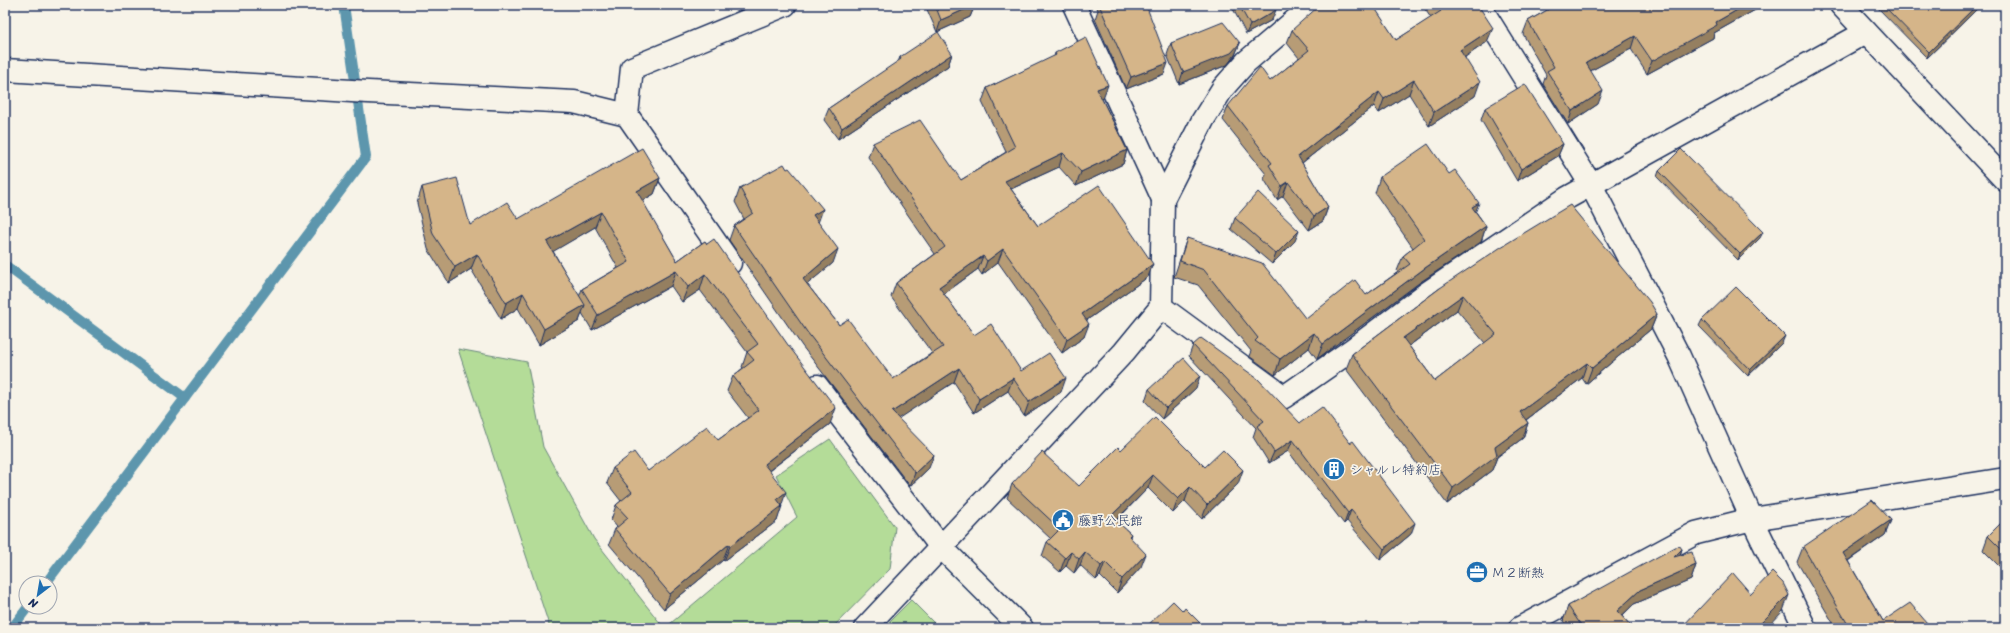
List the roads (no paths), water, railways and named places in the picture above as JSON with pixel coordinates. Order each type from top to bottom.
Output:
[{"type":"street","points":[[743,282],[627,115],[632,68],[785,5]]},
{"type":"street","points":[[865,628],[1124,352],[1161,307],[1163,199],[1074,5]]},
{"type":"street","points":[[1163,199],[1203,120],[1223,88],[1246,62],[1314,5]]},
{"type":"street","points":[[1478,5],[1591,185],[1680,356],[1752,519],[1805,628]]},
{"type":"street","points":[[1841,5],[2005,180]]},
{"type":"street","points":[[1161,307],[1284,397],[1353,349],[1427,293],[1567,198],[1866,32]]},
{"type":"street","points":[[5,70],[368,92],[574,102],[627,115]]},
{"type":"street","points":[[806,372],[941,547],[1022,628]]},
{"type":"street","points":[[1520,628],[1696,533],[1752,519],[2005,479]]},
{"type":"waterway","points":[[52,575],[366,157],[344,5]]},
{"type":"waterway","points":[[5,265],[185,398]]},
{"type":"waterway","points":[[12,628],[22,615]]},
{"type":"place","name":"シャルレ特約店","points":[[1334,469]]},
{"type":"place","name":"藤野公民館","points":[[1063,520]]},
{"type":"place","name":"Ｍ２断熱","points":[[1477,572]]}]
